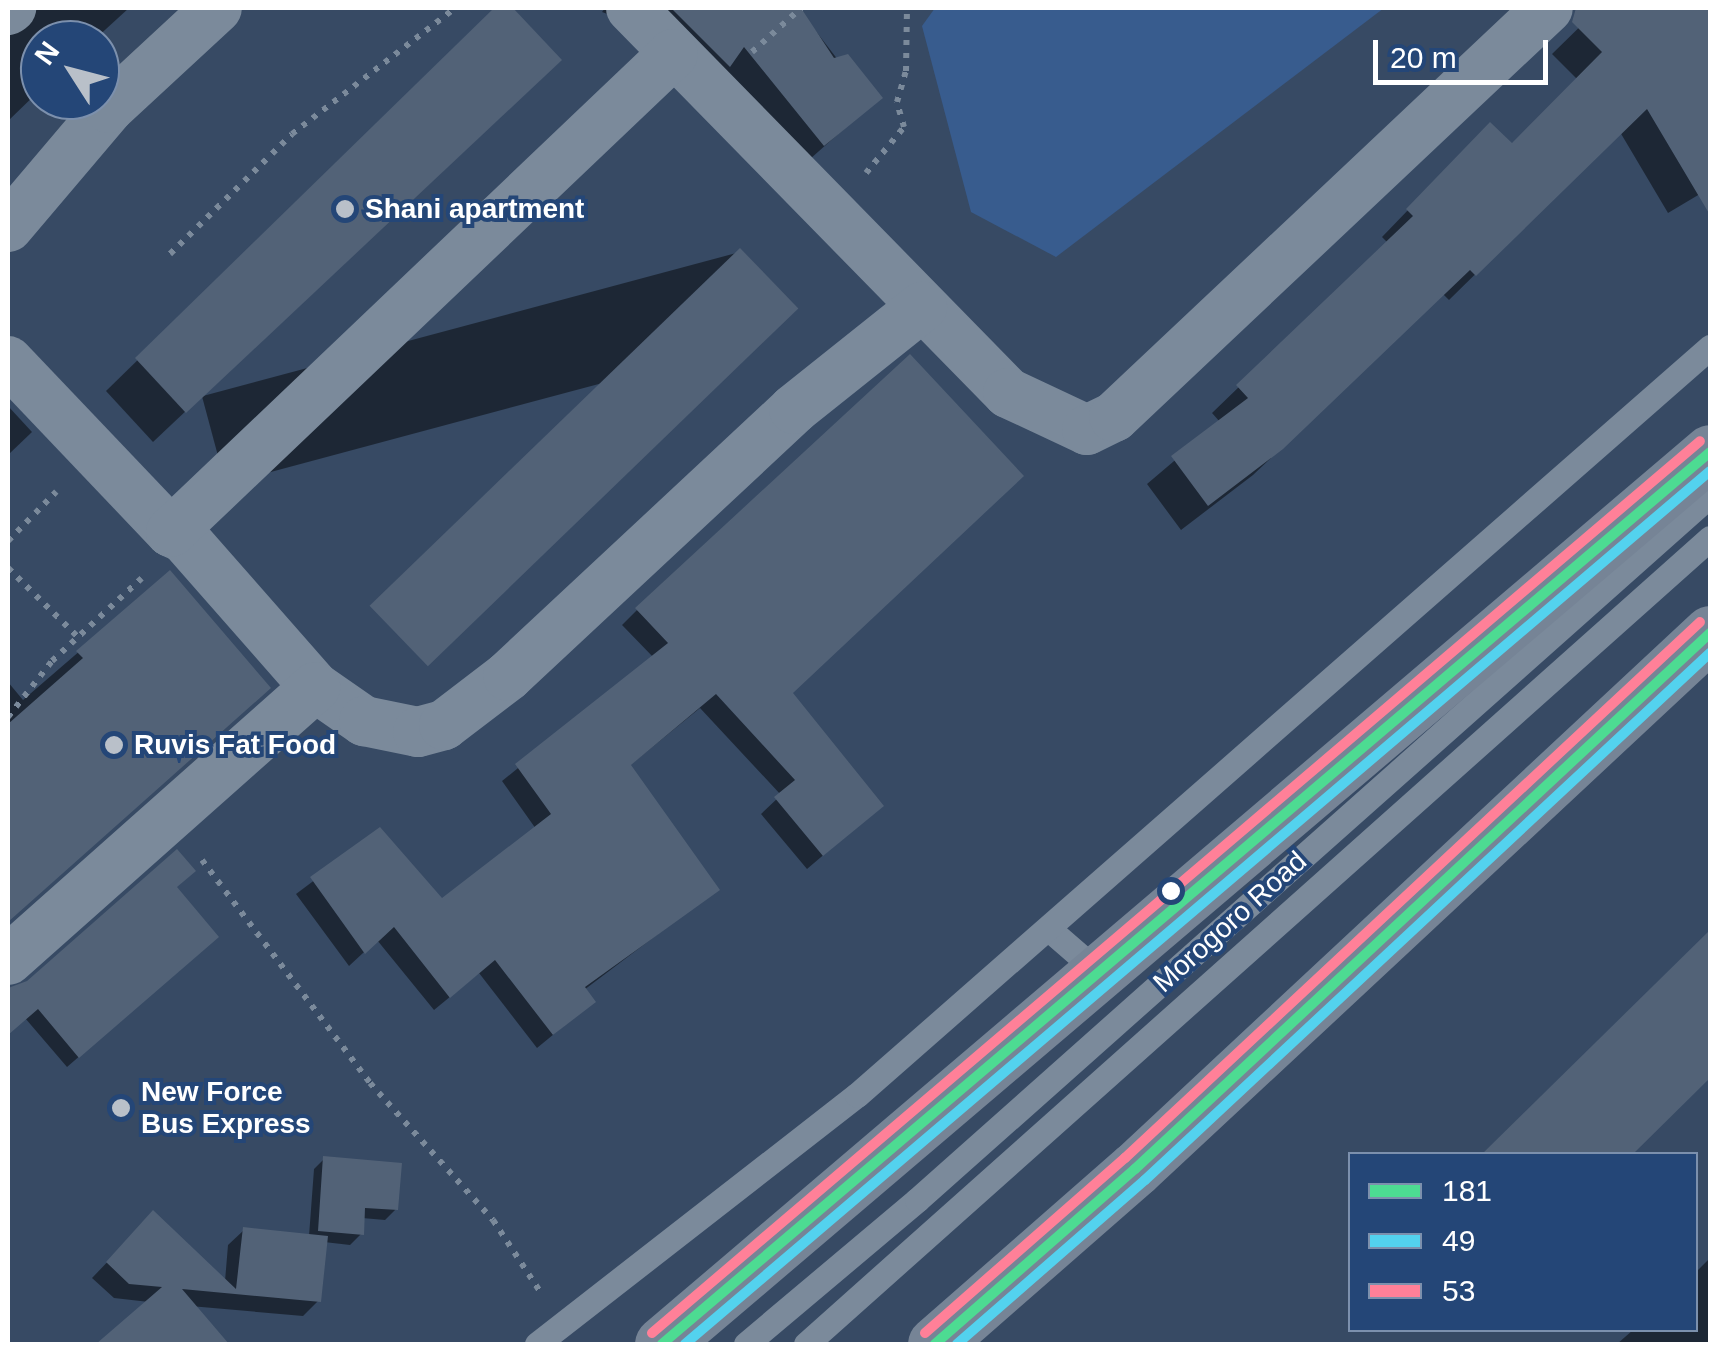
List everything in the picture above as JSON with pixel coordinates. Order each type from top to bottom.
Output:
[{"type":"highway","name":"Morogoro Road","points":[[662,1344],[1102,974],[1710,452]]},
{"type":"highway","points":[[935,1344],[1135,1169],[1710,633]]},
{"type":"street","points":[[8,227],[109,108],[217,8]]},
{"type":"street","points":[[630,8],[673,54],[713,85],[827,213],[1008,393],[1087,430],[1101,424],[1548,8]]},
{"type":"street","points":[[178,535],[673,54]]},
{"type":"street","points":[[8,361],[178,535],[315,687],[390,730],[444,724],[468,710],[780,422],[922,307]]},
{"type":"street","points":[[8,960],[172,819],[315,687]]},
{"type":"lane","points":[[537,1344],[857,1095],[1050,930],[1710,347]]},
{"type":"lane","name":"Morogoro Road","points":[[746,1344],[1710,495]]},
{"type":"lane","name":"Morogoro Road","points":[[806,1344],[1710,538]]},
{"type":"lane","points":[[1050,930],[1102,974]]},
{"type":"path","points":[[170,254],[292,134],[455,8]]},
{"type":"path","points":[[713,85],[801,8]]},
{"type":"path","points":[[827,213],[904,127],[897,102],[906,71],[907,8]]},
{"type":"path","points":[[8,540],[95,454]]},
{"type":"path","points":[[8,717],[78,637],[178,535]]},
{"type":"path","points":[[8,568],[78,637]]},
{"type":"path","points":[[172,819],[370,1083],[492,1220],[562,1325]]},
{"type":"shaded area","points":[[935,8],[1384,8],[1056,257],[971,212],[922,26]]},
{"type":"building","name":"Shani apartment","points":[[494,8],[513,8],[562,60],[186,413],[135,358]]},
{"type":"building","points":[[671,8],[801,8],[834,58],[848,54],[883,98],[824,146],[744,47],[730,67]]},
{"type":"building","points":[[1576,8],[1710,8],[1710,215],[1647,109],[1476,276],[1470,270],[1283,449],[1208,506],[1171,456],[1248,398],[1236,385],[1413,216],[1406,209],[1490,122],[1512,143],[1602,52],[1572,22]]},
{"type":"building","points":[[740,248],[798,308],[428,666],[370,606]]},
{"type":"building","points":[[910,354],[1024,476],[793,693],[884,806],[823,856],[774,797],[795,780],[716,694],[631,765],[720,890],[585,987],[596,1002],[553,1035],[495,960],[450,998],[394,927],[365,954],[310,877],[380,827],[442,898],[551,814],[515,764],[668,643],[635,608]]},
{"type":"building","points":[[170,570],[271,688],[8,922],[8,724],[83,658],[76,651]]},
{"type":"building","points":[[177,849],[196,871],[177,887],[219,937],[79,1058],[38,1009],[8,1035],[8,988],[27,981]]},
{"type":"building","points":[[1710,930],[1710,1078],[1635,1152],[1484,1152]]},
{"type":"building","points":[[323,1156],[402,1163],[398,1210],[365,1208],[364,1235],[318,1231]]},
{"type":"building","points":[[153,1210],[236,1289],[243,1227],[328,1236],[321,1302],[182,1289],[229,1344],[96,1344],[162,1287],[129,1284],[106,1262]]},
{"type":"transit line","name":"53","points":[[652,1333],[1700,441]]},
{"type":"transit line","name":"181","points":[[662,1344],[1710,452]]},
{"type":"transit line","name":"49","points":[[685,1344],[1710,471]]},
{"type":"transit line","name":"53","points":[[925,1333],[1125,1158],[1700,622]]},
{"type":"transit line","name":"181","points":[[935,1344],[1135,1169],[1710,633]]},
{"type":"transit line","name":"49","points":[[957,1344],[1145,1180],[1710,653]]},
{"type":"place","name":"Shani apartment","points":[[345,209]]},
{"type":"place","name":"Ruvis Fat Food","points":[[114,745]]},
{"type":"place","name":"New Force Bus Express","points":[[121,1108]]}]
